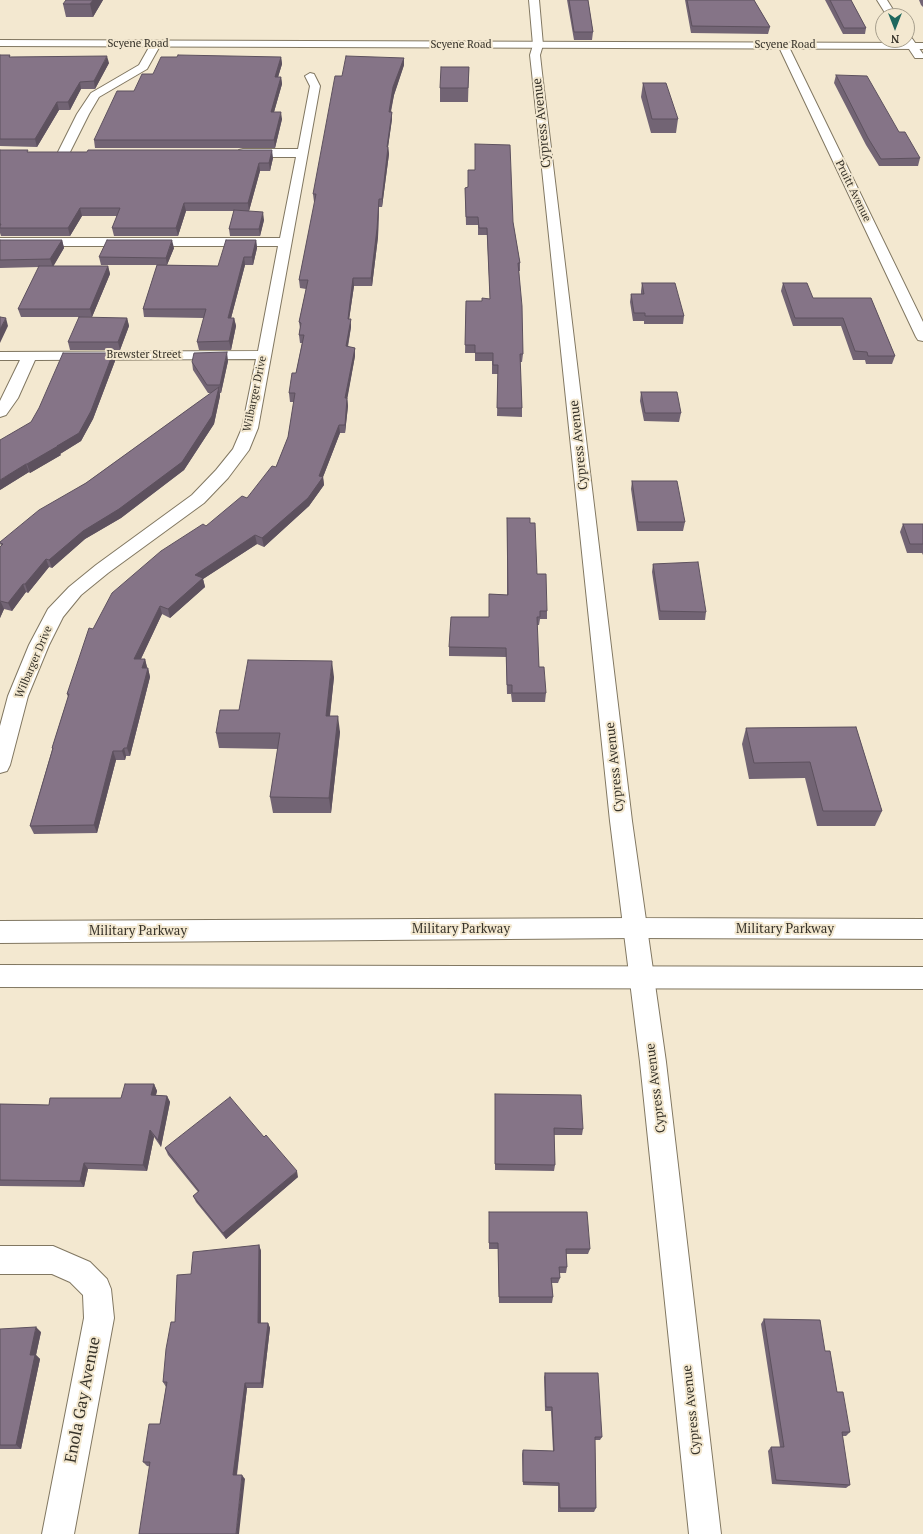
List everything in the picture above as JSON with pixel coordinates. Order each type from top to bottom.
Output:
[{"type":"main road","name":"Scyene Road","points":[[0,43],[537,50],[786,51],[921,56]]},
{"type":"main road","name":"Scyene Road","points":[[786,51],[875,44]]},
{"type":"main road","name":"Scyene Road","points":[[67,54],[537,50]]},
{"type":"main road","name":"Military Parkway","points":[[0,932],[635,928],[923,929]]},
{"type":"main road","points":[[0,976],[923,978]]},
{"type":"street","name":"Cypress Avenue","points":[[534,0],[537,50],[616,774],[653,1062],[705,1534]]},
{"type":"street","points":[[64,152],[82,114],[95,95],[146,64],[156,44]]},
{"type":"street","points":[[914,48],[921,56]]},
{"type":"street","name":"Pruitt Avenue","points":[[786,51],[923,337]]},
{"type":"street","name":"Wilbarger Drive","points":[[0,765],[9,696],[39,645],[55,614],[75,590],[133,545],[198,499],[222,474],[241,450],[250,428],[303,153],[315,86],[310,76]]},
{"type":"street","points":[[50,152],[80,152]]},
{"type":"street","points":[[231,152],[303,153]]},
{"type":"street","points":[[0,242],[286,242]]},
{"type":"street","name":"Brewster Street","points":[[0,356],[263,355]]},
{"type":"street","points":[[0,412],[10,398],[29,356]]},
{"type":"street","name":"Enola Gay Avenue","points":[[0,1260],[53,1260],[80,1272],[97,1289],[98,1318],[58,1534]]},
{"type":"building","points":[[66,0],[93,0],[90,4],[63,4]]},
{"type":"building","points":[[569,0],[588,0],[593,32],[574,32]]},
{"type":"building","points":[[687,0],[754,0],[770,27],[692,26]]},
{"type":"building","points":[[830,0],[851,0],[866,28],[844,28]]},
{"type":"building","points":[[0,55],[10,55],[9,57],[107,56],[94,81],[80,82],[68,102],[57,102],[35,139],[0,139]]},
{"type":"building","points":[[178,55],[281,57],[275,77],[281,77],[271,112],[281,112],[274,140],[94,140],[117,91],[134,91],[142,74],[153,74],[161,57],[177,57]]},
{"type":"building","points":[[346,56],[404,58],[393,87],[389,112],[392,112],[382,199],[379,199],[371,278],[353,278],[348,319],[351,319],[346,346],[355,348],[345,398],[347,398],[345,425],[339,425],[319,476],[323,477],[308,498],[262,538],[255,535],[195,575],[203,578],[168,609],[160,606],[134,659],[145,659],[142,668],[148,668],[127,748],[124,748],[122,751],[113,751],[94,825],[30,826],[69,694],[67,694],[89,628],[93,629],[112,593],[161,551],[203,524],[206,526],[242,496],[247,498],[272,466],[276,467],[288,437],[295,393],[289,393],[292,373],[296,373],[304,335],[299,335],[301,323],[299,322],[308,280],[299,280],[316,194],[313,194],[335,76],[342,76]]},
{"type":"building","points":[[441,67],[469,67],[468,88],[440,88]]},
{"type":"building","points":[[836,75],[867,76],[899,132],[905,132],[920,158],[881,159],[868,138]]},
{"type":"building","points":[[643,83],[666,83],[678,119],[652,119]]},
{"type":"building","points":[[475,144],[510,145],[513,222],[520,263],[518,263],[522,306],[523,354],[520,354],[522,408],[497,408],[498,365],[493,365],[493,353],[475,353],[475,345],[465,345],[466,301],[482,301],[482,298],[490,299],[487,228],[479,228],[478,217],[466,217],[465,188],[468,187],[468,170],[475,170]]},
{"type":"building","points":[[0,150],[28,150],[27,152],[87,152],[88,150],[272,150],[269,163],[259,163],[248,203],[184,203],[176,228],[112,228],[120,208],[80,208],[68,228],[0,228]]},
{"type":"building","points":[[234,210],[263,212],[259,229],[229,229]]},
{"type":"building","points":[[0,240],[62,240],[50,259],[0,260]]},
{"type":"building","points":[[107,240],[172,240],[166,258],[99,257]]},
{"type":"building","points":[[226,240],[256,240],[252,257],[244,257],[228,318],[234,318],[229,341],[197,342],[206,309],[143,309],[157,265],[218,266]]},
{"type":"building","points":[[39,266],[108,266],[90,309],[18,309]]},
{"type":"building","points":[[642,283],[675,283],[684,316],[645,316],[645,313],[634,313],[631,294],[644,294]]},
{"type":"building","points":[[783,283],[807,283],[813,298],[871,298],[895,356],[868,356],[867,352],[855,351],[843,318],[795,318]]},
{"type":"building","points":[[0,317],[6,318],[0,329]]},
{"type":"building","points":[[79,317],[127,318],[118,342],[68,342]]},
{"type":"building","points":[[227,352],[220,385],[207,385],[192,362],[194,353]]},
{"type":"building","points":[[63,353],[113,353],[91,411],[79,433],[0,480],[0,440],[31,422],[39,408]]},
{"type":"building","points":[[219,387],[212,416],[182,462],[119,509],[83,531],[49,560],[46,559],[8,603],[0,601],[0,547],[3,544],[0,542],[39,510],[86,483]]},
{"type":"building","points":[[641,392],[677,392],[681,413],[645,413]]},
{"type":"building","points":[[632,481],[677,481],[685,522],[638,522]]},
{"type":"building","points":[[507,518],[530,518],[530,523],[535,523],[537,574],[546,574],[547,611],[540,611],[540,617],[537,617],[539,667],[544,667],[546,693],[512,693],[512,685],[507,685],[506,648],[449,647],[451,617],[489,617],[489,594],[508,595]]},
{"type":"building","points":[[903,524],[923,524],[923,544],[910,544]]},
{"type":"building","points":[[698,562],[706,612],[660,611],[653,564]]},
{"type":"building","points":[[248,660],[332,661],[326,716],[338,716],[329,798],[270,797],[280,733],[216,733],[220,710],[239,710]]},
{"type":"building","points":[[856,727],[882,811],[823,811],[810,762],[754,763],[746,728]]},
{"type":"building","points":[[125,1084],[154,1084],[151,1095],[167,1096],[158,1140],[150,1130],[143,1165],[84,1163],[80,1181],[0,1180],[0,1104],[49,1105],[50,1098],[121,1098]]},
{"type":"building","points":[[495,1094],[581,1095],[583,1129],[554,1128],[555,1165],[495,1164]]},
{"type":"building","points":[[230,1097],[264,1137],[266,1135],[297,1171],[223,1233],[193,1196],[199,1191],[165,1148]]},
{"type":"building","points":[[489,1212],[587,1212],[590,1249],[566,1249],[567,1267],[559,1267],[560,1278],[551,1278],[553,1297],[499,1297],[498,1243],[489,1243]]},
{"type":"building","points":[[259,1245],[258,1323],[268,1323],[261,1383],[245,1383],[233,1475],[242,1475],[236,1534],[139,1534],[150,1462],[143,1462],[149,1424],[160,1424],[167,1382],[163,1382],[166,1349],[171,1322],[175,1322],[177,1275],[191,1274],[193,1252]]},
{"type":"building","points":[[764,1319],[820,1320],[825,1351],[830,1351],[837,1392],[843,1392],[850,1432],[842,1432],[850,1485],[776,1480],[771,1447],[784,1447]]},
{"type":"building","points":[[36,1327],[30,1355],[35,1355],[16,1445],[0,1445],[0,1329]]},
{"type":"building","points":[[545,1373],[598,1373],[602,1437],[595,1437],[596,1508],[560,1508],[559,1483],[523,1482],[523,1450],[554,1451],[552,1407],[546,1407]]}]
